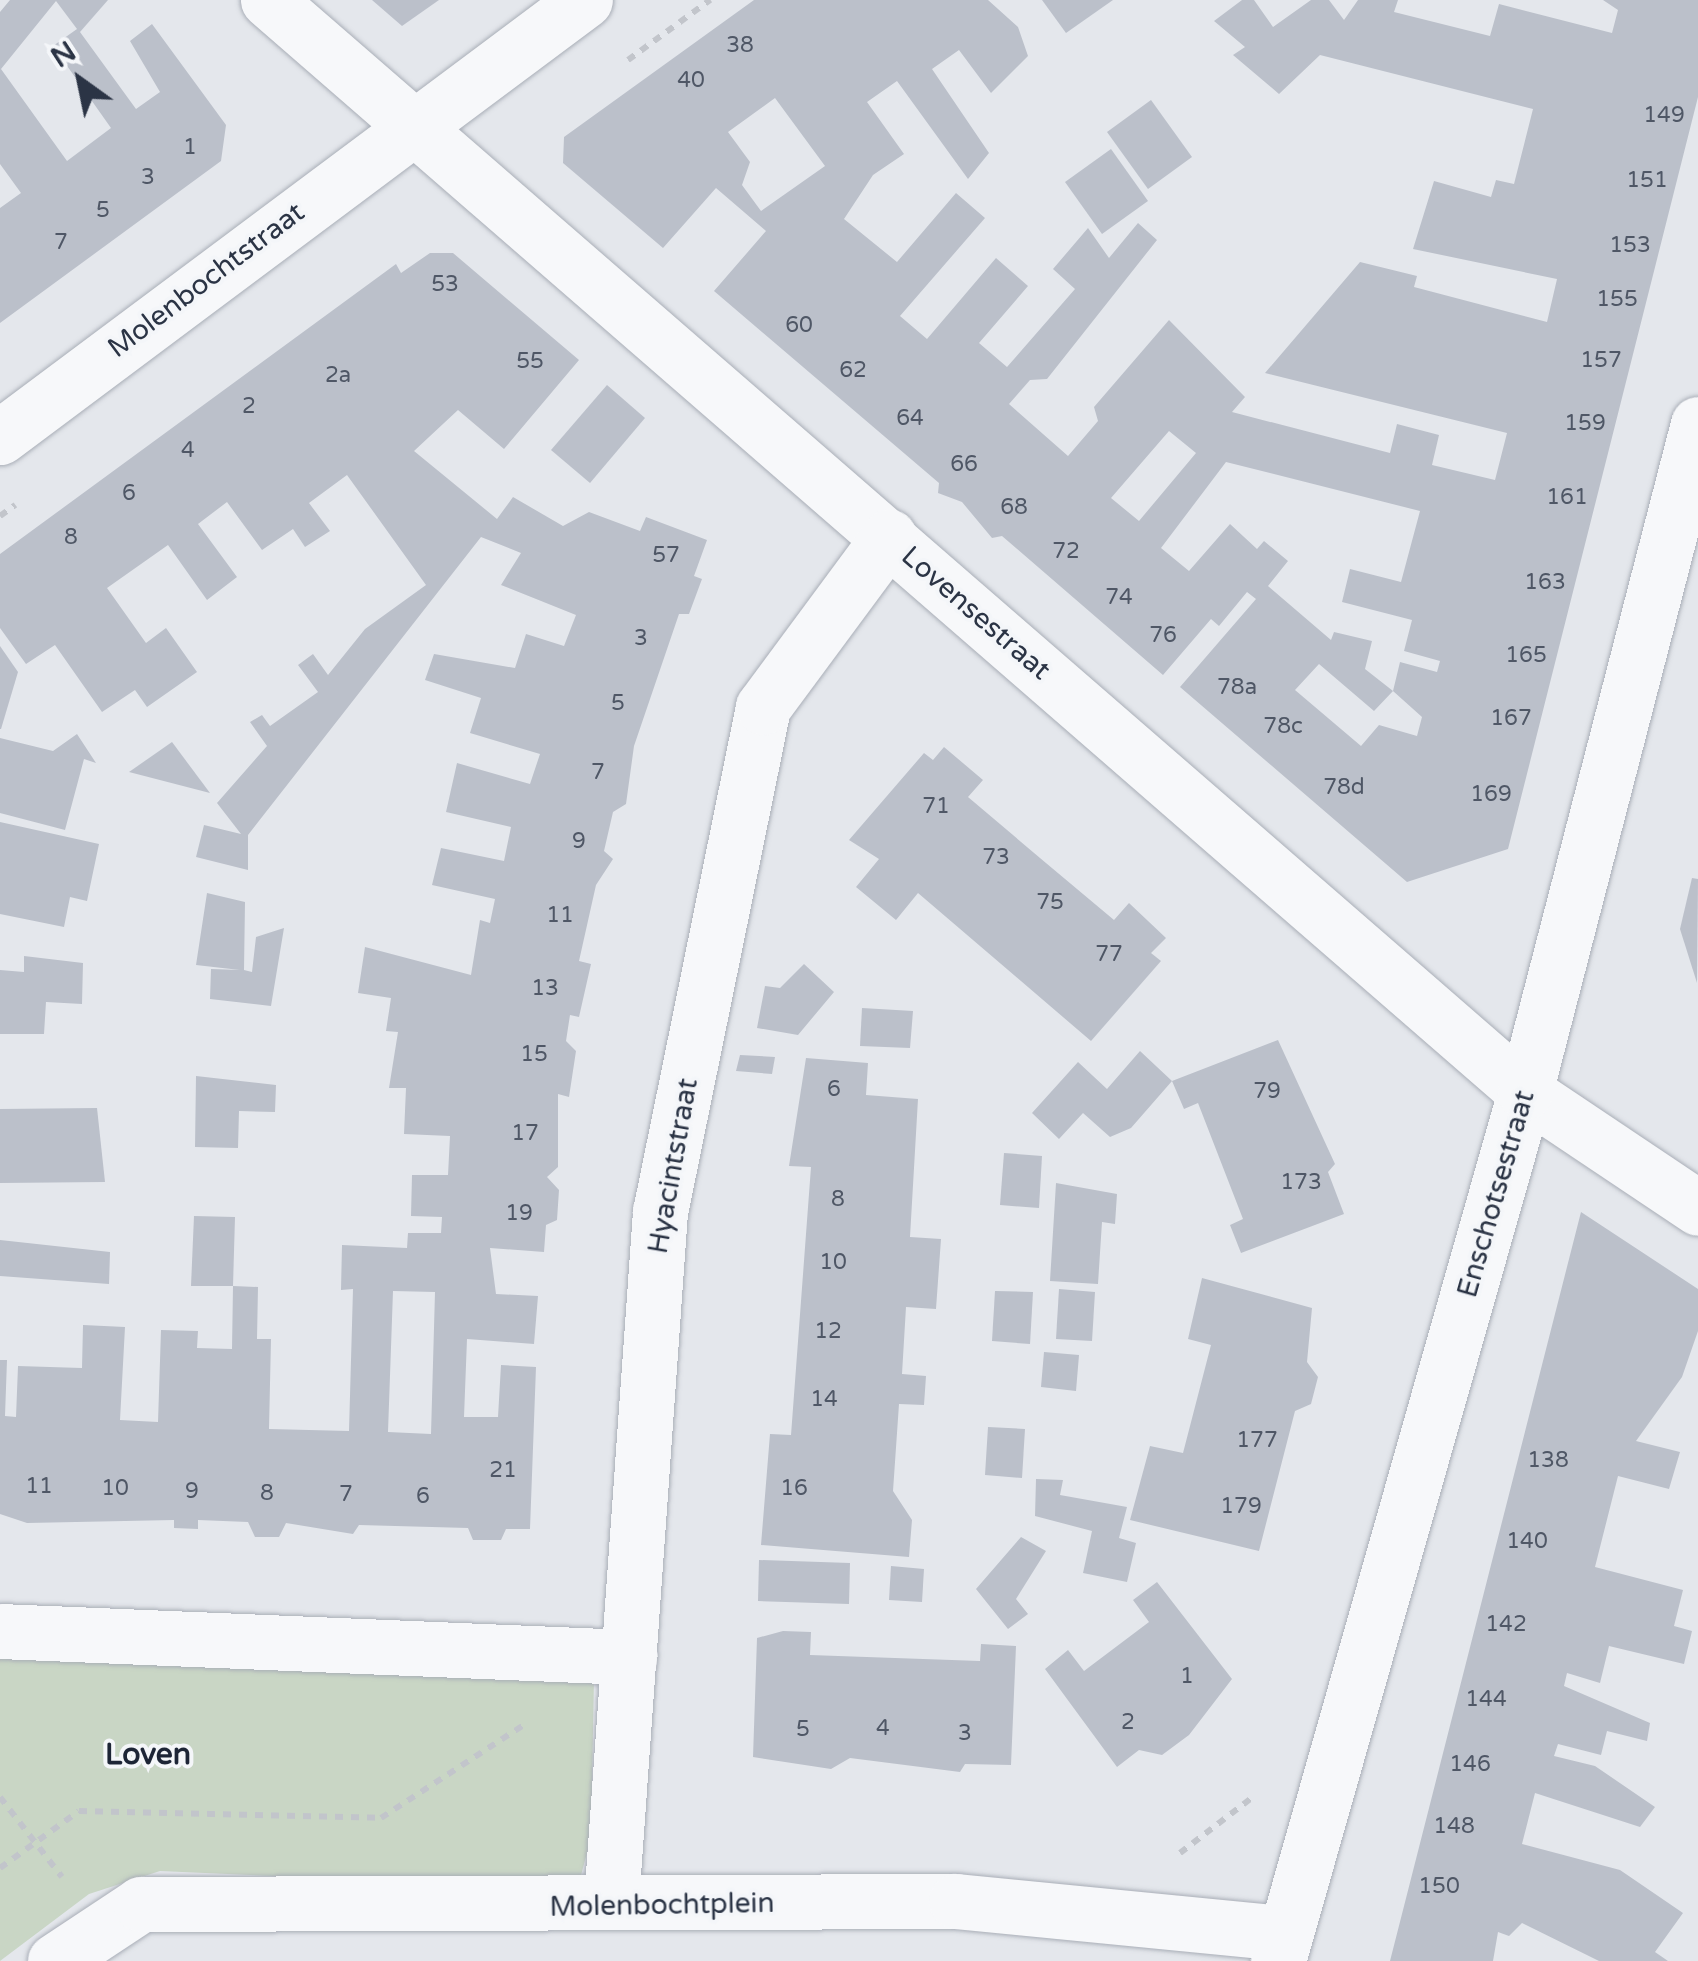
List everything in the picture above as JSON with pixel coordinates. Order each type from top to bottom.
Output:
[{"type":"street","name":"Lovensestraat","points":[[268,0],[1525,1092],[1698,1208]]},
{"type":"street","name":"Molenbochtstraat","points":[[0,437],[412,124],[584,0]]},
{"type":"street","name":"Enschotsestraat","points":[[1281,1947],[1525,1092],[1698,424]]},
{"type":"street","name":"Hyacintstraat","points":[[611,1902],[660,1212],[764,707],[889,537]]},
{"type":"street","points":[[0,1631],[629,1657]]},
{"type":"street","name":"Molenbochtplein","points":[[55,1961],[141,1904],[956,1901],[1099,1915],[1281,1947]]},
{"type":"path","points":[[0,1868],[80,1811],[381,1818],[629,1657]]},
{"type":"path","points":[[1099,1915],[1344,1727]]},
{"type":"path","points":[[0,1797],[104,1928]]},
{"type":"green space","points":[[0,1657],[594,1678],[591,1838],[577,1890],[160,1871],[89,1894],[0,1961]]},
{"type":"building","points":[[10,0],[108,0],[80,32],[136,109],[160,92],[130,41],[152,24],[226,125],[221,161],[0,323],[0,208],[21,193],[0,164],[0,12]],"holes":[[[56,1],[77,29],[53,46],[111,128],[67,161],[1,69]]]},
{"type":"building","points":[[372,0],[439,0],[402,26]]},
{"type":"building","points":[[754,0],[988,0],[1018,27],[1028,56],[991,93],[959,50],[932,69],[989,153],[968,179],[897,81],[867,102],[904,154],[873,175],[844,219],[897,262],[956,193],[985,218],[900,316],[927,339],[996,258],[1028,286],[979,343],[1007,367],[1075,289],[1053,269],[1088,228],[1109,258],[1138,223],[1157,240],[1047,379],[1030,380],[1009,404],[1068,456],[1098,421],[1094,407],[1169,320],[1245,397],[1232,412],[1390,453],[1397,424],[1439,435],[1432,465],[1495,480],[1507,433],[1265,373],[1360,262],[1417,276],[1414,287],[1547,322],[1557,279],[1413,249],[1434,181],[1491,197],[1496,180],[1514,184],[1533,109],[1320,55],[1279,94],[1233,55],[1245,47],[1214,21],[1242,0],[1254,0],[1273,27],[1311,0],[1329,0],[1344,20],[1358,0],[1398,0],[1394,12],[1490,36],[1499,4],[1612,33],[1618,10],[1603,0],[1698,0],[1698,97],[1508,849],[1407,882],[1180,687],[1256,599],[1247,592],[1219,626],[1211,619],[1163,675],[1002,536],[992,538],[962,502],[938,493],[939,483],[714,291],[766,231],[716,188],[663,248],[563,163],[564,137]],"holes":[[[775,98],[825,166],[761,211],[742,185],[750,162],[728,132]],[[1169,431],[1196,453],[1139,521],[1111,498]],[[1226,462],[1420,511],[1401,582],[1350,569],[1342,602],[1412,620],[1404,651],[1440,661],[1437,672],[1400,662],[1393,691],[1365,669],[1372,641],[1334,632],[1331,640],[1268,586],[1288,561],[1264,541],[1257,549],[1230,524],[1189,571],[1161,548]],[[1319,664],[1374,711],[1393,691],[1422,717],[1417,736],[1379,725],[1361,746],[1295,690]]]},
{"type":"building","points":[[1042,0],[1113,0],[1066,33]]},
{"type":"building","points":[[1151,100],[1192,157],[1148,189],[1107,132]]},
{"type":"building","points":[[1111,149],[1148,201],[1102,234],[1065,182]]},
{"type":"building","points":[[430,253],[453,253],[579,360],[504,449],[458,410],[414,451],[497,519],[513,497],[563,526],[589,512],[640,531],[646,517],[707,540],[694,576],[702,579],[689,614],[679,614],[634,746],[626,804],[613,812],[604,851],[613,859],[596,885],[579,961],[591,964],[579,1017],[570,1015],[566,1041],[576,1051],[569,1097],[558,1094],[558,1167],[547,1177],[559,1190],[557,1220],[546,1225],[544,1252],[490,1248],[496,1294],[538,1296],[534,1344],[467,1339],[464,1417],[498,1417],[501,1365],[536,1367],[530,1529],[506,1529],[501,1540],[473,1540],[468,1528],[359,1525],[353,1534],[286,1523],[279,1537],[255,1537],[248,1522],[198,1520],[198,1529],[174,1528],[174,1520],[27,1523],[0,1514],[0,1360],[7,1360],[5,1416],[16,1417],[18,1366],[82,1368],[83,1325],[125,1327],[120,1420],[158,1422],[161,1330],[198,1331],[197,1348],[232,1349],[233,1286],[258,1287],[257,1339],[271,1339],[269,1429],[349,1431],[353,1289],[341,1290],[342,1245],[407,1248],[408,1233],[441,1233],[442,1217],[411,1216],[412,1175],[448,1175],[450,1136],[404,1134],[406,1088],[389,1088],[398,1032],[386,1031],[391,998],[358,993],[365,947],[471,975],[480,920],[490,923],[495,899],[432,885],[441,848],[504,861],[511,827],[446,812],[457,763],[530,784],[540,754],[470,733],[481,698],[425,680],[434,654],[515,668],[526,634],[564,646],[576,615],[501,585],[521,553],[481,537],[248,835],[248,870],[196,857],[204,825],[241,834],[217,803],[267,746],[250,722],[262,715],[270,726],[318,692],[298,665],[313,654],[328,675],[365,629],[426,585],[347,475],[309,503],[330,531],[305,547],[293,529],[262,550],[227,502],[198,524],[237,577],[207,600],[168,545],[107,588],[146,643],[166,628],[197,672],[147,707],[135,690],[102,712],[55,645],[26,664],[0,628],[0,554],[396,264],[401,273]],"holes":[[[393,1291],[435,1292],[431,1434],[388,1432]]]},
{"type":"building","points":[[607,385],[645,418],[590,483],[551,450]]},
{"type":"building","points":[[0,646],[18,672],[1,729],[0,729]]},
{"type":"building","points":[[77,734],[96,763],[84,759],[65,830],[0,813],[0,738],[53,751]]},
{"type":"building","points":[[172,742],[210,793],[129,772]]},
{"type":"building","points":[[944,747],[983,780],[968,797],[1114,920],[1129,903],[1166,938],[1151,953],[1161,961],[1091,1041],[918,893],[896,920],[856,887],[879,859],[849,840],[924,753],[933,760]]},
{"type":"building","points":[[0,822],[99,844],[87,901],[70,897],[64,927],[0,914]]},
{"type":"building","points":[[1692,878],[1698,879],[1697,983],[1680,929]]},
{"type":"building","points":[[207,893],[245,902],[244,970],[252,972],[256,937],[284,928],[271,1006],[210,999],[211,969],[240,970],[196,965]]},
{"type":"building","points":[[24,956],[83,963],[82,1004],[46,1002],[44,1034],[0,1034],[0,970],[24,972]]},
{"type":"building","points":[[804,964],[834,992],[798,1035],[757,1028],[765,986],[780,988]]},
{"type":"building","points":[[862,1008],[913,1011],[910,1048],[860,1046]]},
{"type":"building","points":[[1278,1040],[1335,1164],[1328,1172],[1344,1214],[1241,1253],[1230,1225],[1243,1219],[1198,1103],[1184,1109],[1172,1081]]},
{"type":"building","points":[[1140,1051],[1172,1081],[1131,1128],[1110,1137],[1083,1113],[1059,1139],[1032,1113],[1078,1062],[1107,1089]]},
{"type":"building","points":[[740,1055],[775,1057],[772,1074],[736,1071]]},
{"type":"building","points":[[806,1058],[868,1063],[866,1095],[918,1099],[910,1237],[941,1239],[936,1309],[906,1307],[902,1374],[926,1376],[924,1405],[899,1404],[893,1491],[912,1520],[909,1557],[761,1545],[770,1434],[791,1435],[811,1167],[789,1166]]},
{"type":"building","points":[[196,1076],[276,1085],[275,1112],[239,1111],[238,1148],[195,1147]]},
{"type":"building","points":[[97,1108],[105,1182],[0,1183],[0,1109]]},
{"type":"building","points":[[1004,1153],[1042,1156],[1039,1208],[1000,1205]]},
{"type":"building","points":[[1056,1183],[1117,1194],[1115,1224],[1102,1222],[1098,1284],[1050,1281]]},
{"type":"building","points":[[1581,1212],[1698,1289],[1698,1331],[1682,1377],[1636,1441],[1680,1452],[1669,1489],[1618,1476],[1595,1567],[1683,1590],[1674,1626],[1692,1631],[1684,1664],[1609,1646],[1600,1683],[1567,1673],[1564,1686],[1650,1723],[1647,1741],[1607,1731],[1601,1755],[1558,1744],[1554,1756],[1595,1766],[1655,1807],[1640,1827],[1535,1793],[1522,1844],[1620,1870],[1683,1913],[1655,1952],[1668,1961],[1599,1961],[1522,1923],[1509,1936],[1498,1932],[1493,1961],[1390,1961]]},
{"type":"building","points":[[194,1216],[235,1217],[233,1286],[191,1286]]},
{"type":"building","points":[[0,1240],[110,1252],[109,1284],[0,1276]]},
{"type":"building","points":[[1202,1278],[1312,1308],[1307,1362],[1318,1377],[1311,1404],[1295,1411],[1259,1551],[1130,1520],[1150,1446],[1183,1453],[1211,1345],[1188,1339]]},
{"type":"building","points":[[1059,1289],[1095,1292],[1092,1341],[1056,1339]]},
{"type":"building","points":[[995,1291],[1033,1292],[1030,1344],[992,1341]]},
{"type":"building","points":[[1044,1352],[1079,1355],[1076,1391],[1041,1387]]},
{"type":"building","points":[[988,1427],[1025,1429],[1022,1478],[985,1475]]},
{"type":"building","points":[[1036,1479],[1063,1480],[1060,1495],[1127,1507],[1119,1538],[1136,1543],[1127,1582],[1083,1573],[1092,1531],[1035,1516]]},
{"type":"building","points":[[1021,1537],[1046,1551],[1016,1599],[1028,1614],[1008,1629],[976,1589]]},
{"type":"building","points":[[759,1560],[850,1563],[849,1604],[758,1601]]},
{"type":"building","points":[[891,1566],[924,1569],[922,1602],[889,1600]]},
{"type":"building","points":[[1157,1582],[1232,1679],[1189,1735],[1162,1755],[1139,1750],[1117,1767],[1045,1669],[1068,1650],[1084,1671],[1149,1622],[1133,1600]]},
{"type":"building","points":[[783,1631],[811,1632],[810,1655],[980,1661],[981,1644],[1016,1646],[1011,1765],[965,1764],[960,1772],[850,1758],[831,1769],[753,1757],[757,1638]]},
{"type":"district","name":"Loven","points":[[148,1755]]}]
